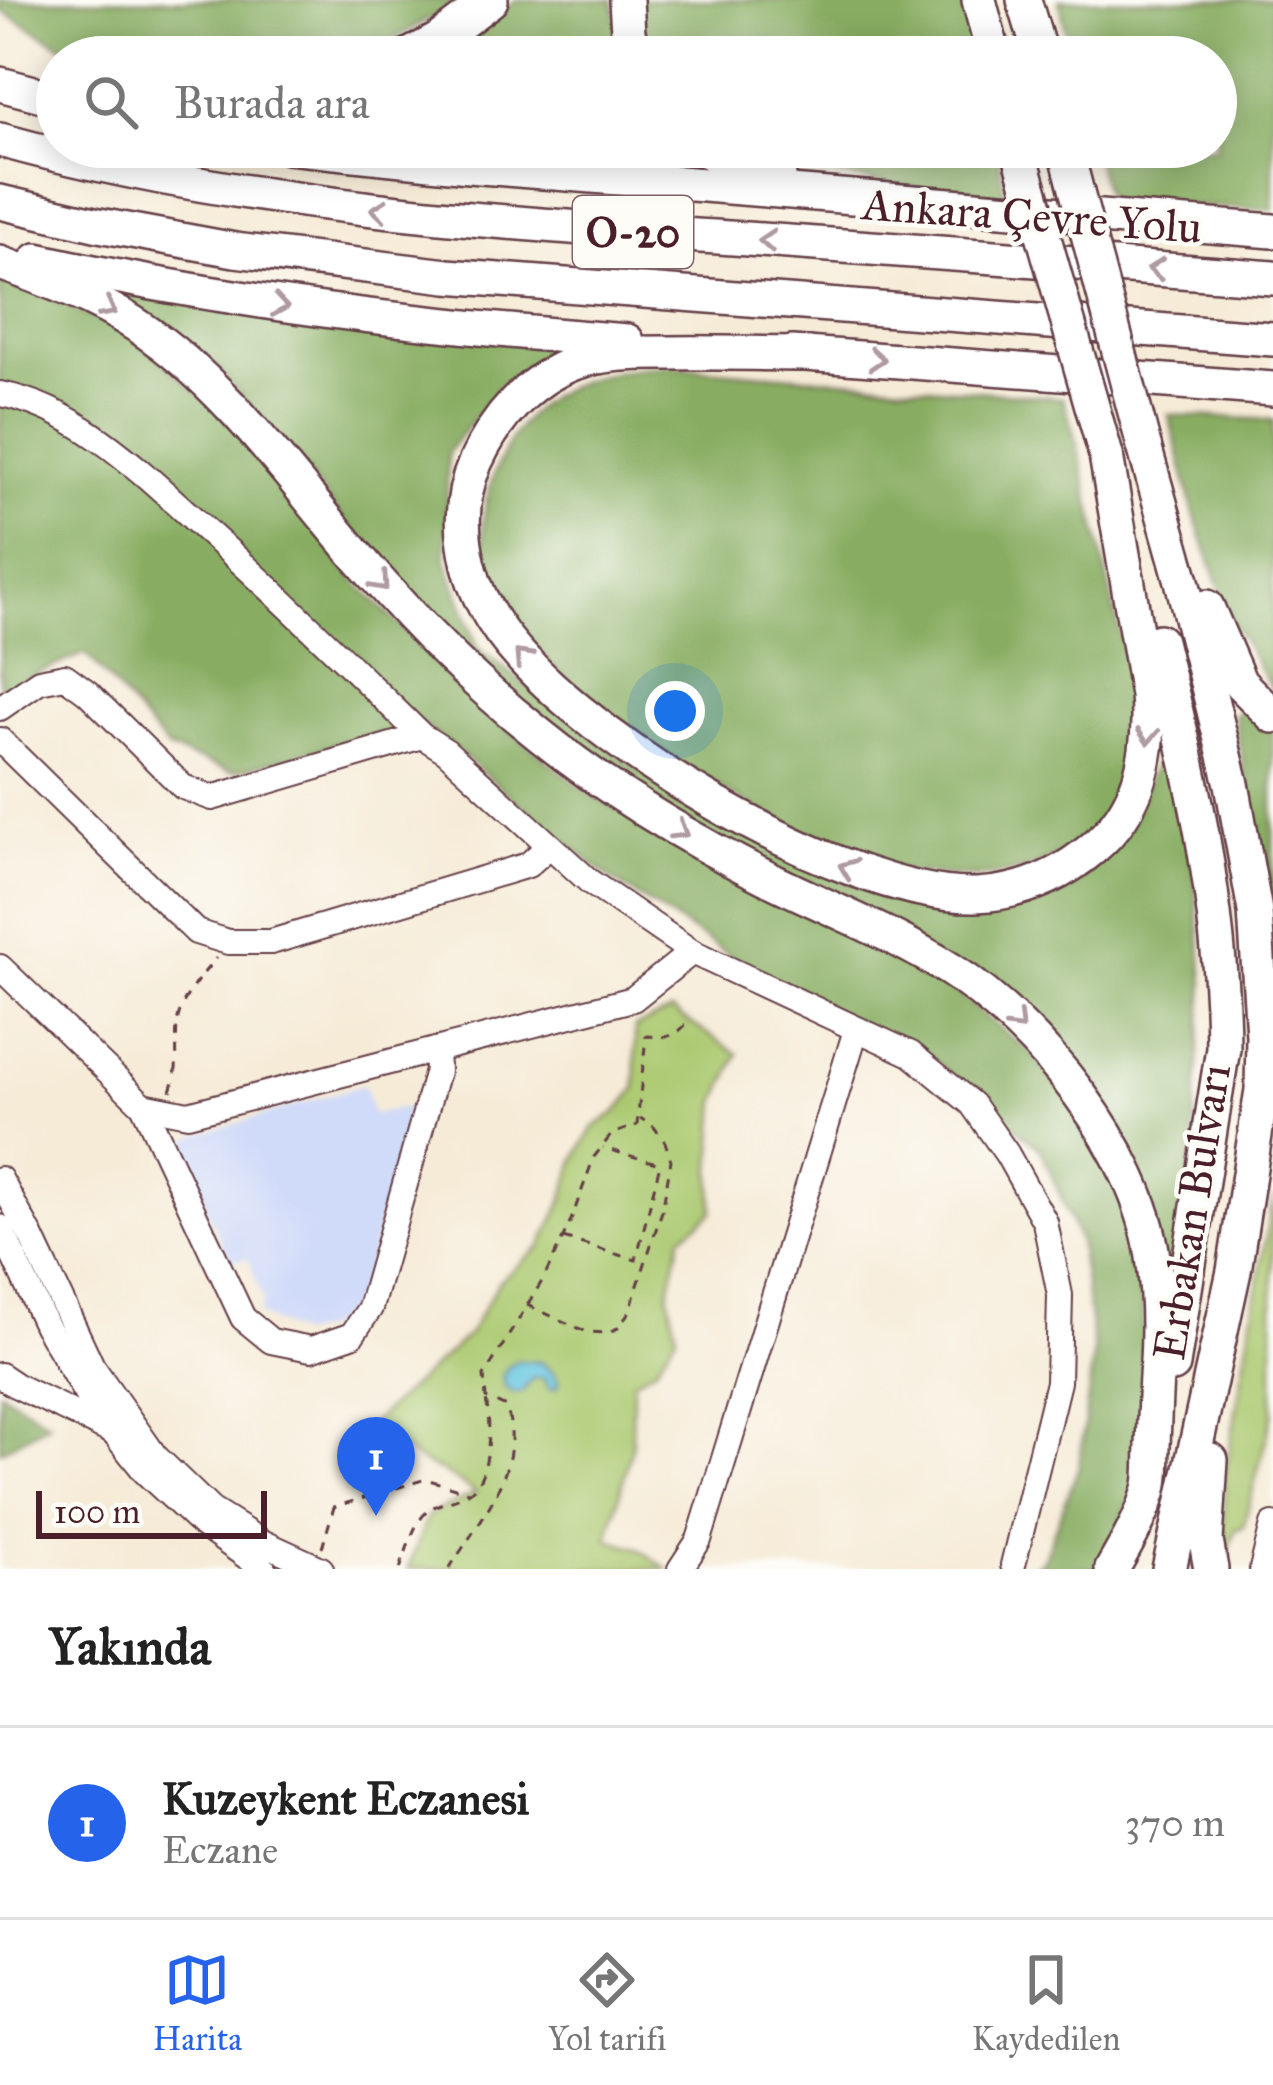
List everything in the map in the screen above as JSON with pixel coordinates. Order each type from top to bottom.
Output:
[{"type":"highway","points":[[444,36],[491,0]]},
{"type":"highway","points":[[626,0],[629,36]]},
{"type":"highway","points":[[975,0],[987,36]]},
{"type":"highway","points":[[1024,0],[1035,36]]},
{"type":"highway","points":[[1034,0],[1039,36]]},
{"type":"highway","points":[[0,82],[36,90]]},
{"type":"highway","name":"Ankara Çevre Yolu","points":[[0,140],[36,148]]},
{"type":"highway","name":"Ankara Çevre Yolu","points":[[124,168],[234,190],[452,218],[1273,278]]},
{"type":"highway","points":[[494,168],[1273,230]]},
{"type":"highway","points":[[750,168],[1006,211]]},
{"type":"highway","points":[[809,354],[626,354],[574,363],[554,373],[517,400],[490,433],[471,472],[463,520],[478,593],[521,658],[578,709],[669,774],[807,852],[882,880],[953,894],[1014,891],[1047,878],[1085,856],[1115,826],[1135,795],[1147,758],[1150,723],[1106,455],[1024,168]]},
{"type":"highway","points":[[1071,168],[1144,446],[1229,662],[1240,682],[1273,716]]},
{"type":"highway","name":"O-20","points":[[0,202],[235,250],[447,276],[1273,339]]},
{"type":"highway","points":[[0,251],[78,270],[292,308],[408,322],[1273,389]]},
{"type":"highway","points":[[0,263],[105,306],[197,372],[228,400],[396,599],[542,736],[621,794],[707,847],[955,972],[996,1003],[1070,1082],[1098,1122],[1130,1184],[1153,1256],[1159,1326],[1151,1489],[1112,1569]]},
{"type":"highway","points":[[1010,369],[1273,401]]},
{"type":"highway","name":"Erbakan Bulvarı","points":[[1144,446],[1238,815],[1256,926],[1263,1036],[1262,1090],[1234,1271],[1169,1569]]},
{"type":"highway","name":"Erbakan Bulvarı","points":[[1106,455],[1158,636],[1199,810],[1213,891],[1223,1001],[1223,1048],[1182,1316],[1151,1489],[1131,1569]]},
{"type":"highway","points":[[1211,1569],[1206,1541],[1208,1483],[1234,1271],[1262,1188],[1273,1129]]},
{"type":"street","points":[[0,394],[28,398],[114,447],[256,575],[422,736],[446,751],[590,882],[692,952],[911,1054],[972,1104],[1045,1222],[1060,1295],[1058,1382],[1013,1565]]},
{"type":"street","points":[[0,708],[40,681],[65,676],[183,787],[212,798],[422,736]]},
{"type":"street","points":[[0,740],[196,932],[228,942],[271,942],[528,866],[549,846]]},
{"type":"street","points":[[153,1107],[188,1114],[633,999],[692,952]]},
{"type":"street","points":[[0,967],[153,1107],[243,1318],[271,1341],[311,1348],[352,1334],[370,1308],[437,1071],[436,1050]]},
{"type":"street","points":[[680,1569],[698,1540],[856,1030]]},
{"type":"street","points":[[0,1179],[92,1366],[154,1456],[211,1510],[262,1542],[319,1568]]},
{"type":"street","points":[[0,1227],[46,1326],[96,1411],[146,1473],[188,1512],[264,1569]]},
{"type":"street","points":[[0,1375],[114,1433]]},
{"type":"street","points":[[1262,1569],[1273,1525]]},
{"type":"street","points":[[698,1540],[698,1569]]},
{"type":"path","points":[[153,1107],[178,1070],[177,1021],[184,998],[228,942]]},
{"type":"path","points":[[400,1569],[426,1512],[469,1493],[483,1474],[490,1419],[484,1376],[562,1238],[594,1157],[612,1134],[637,1125],[646,1036],[670,1038],[691,1019]]},
{"type":"path","points":[[527,1305],[598,1334],[618,1328],[629,1313],[665,1198],[671,1160],[654,1127],[638,1117]]},
{"type":"path","points":[[562,1238],[636,1260],[661,1164],[602,1147]]},
{"type":"path","points":[[449,1569],[500,1488],[509,1460],[512,1424],[506,1407],[486,1398]]},
{"type":"path","points":[[319,1568],[334,1507],[426,1479],[469,1493]]},
{"type":"shaded area","points":[[364,1085],[373,1114],[410,1106],[363,1285],[349,1311],[325,1329],[299,1335],[258,1314],[263,1302],[248,1258],[230,1262],[183,1156],[183,1144],[192,1137]]},
{"type":"green space","points":[[0,0],[453,0],[400,36],[45,36],[0,10]]},
{"type":"green space","points":[[516,0],[613,0],[619,36],[470,36]]},
{"type":"green space","points":[[638,0],[962,0],[971,36],[644,36]]},
{"type":"green space","points":[[1059,0],[1273,0],[1273,210],[1107,202],[1098,168],[1237,168],[1237,36],[1067,36]]},
{"type":"green space","points":[[577,168],[708,168],[723,182]]},
{"type":"green space","points":[[807,168],[1000,168],[1005,199],[899,185]]},
{"type":"green space","points":[[0,276],[132,335],[238,429],[353,578],[476,704],[591,795],[944,983],[1030,1052],[1083,1117],[1140,1224],[1147,1451],[1100,1569],[1032,1569],[1043,1560],[1079,1466],[1094,1350],[1079,1241],[1041,1149],[940,1064],[745,965],[609,878],[428,727],[360,738],[232,772],[168,749],[86,653],[0,689]]},
{"type":"green space","points":[[126,287],[557,344],[553,361],[500,385],[448,452],[446,560],[478,648],[631,765],[844,882],[1015,903],[1079,883],[1128,826],[1156,762],[1174,764],[1195,877],[1204,984],[1182,1283],[1171,1284],[1018,1002],[687,825],[475,669],[210,361],[117,299]]},
{"type":"green space","points":[[669,366],[1063,398],[1127,665],[1136,726],[1132,768],[1095,828],[1051,859],[999,875],[912,873],[855,855],[735,797],[672,759],[560,673],[519,629],[493,586],[484,550],[487,497],[507,446],[520,425],[555,394],[598,376]]},
{"type":"green space","points":[[1169,415],[1273,420],[1273,691],[1232,623],[1194,514]]},
{"type":"green space","points":[[1246,708],[1273,730],[1273,930],[1234,715]]},
{"type":"green space","points":[[672,1011],[738,1054],[717,1102],[713,1212],[681,1237],[668,1295],[677,1334],[655,1368],[633,1381],[632,1446],[608,1539],[638,1548],[667,1569],[408,1569],[428,1515],[476,1493],[368,1426],[468,1335],[499,1281],[541,1247],[576,1158],[594,1127],[617,1112],[636,1089],[635,1027]]},
{"type":"green space","points":[[1273,1196],[1273,1412],[1243,1528],[1236,1529],[1228,1554],[1225,1476]]},
{"type":"green space","points":[[0,1391],[49,1423],[0,1451]]},
{"type":"water","points":[[517,1361],[540,1362],[552,1371],[558,1387],[550,1389],[544,1379],[534,1377],[521,1393],[511,1392],[503,1375]]},
{"type":"place","name":"Kuzeykent Eczanesi","points":[[376,1516]]}]
